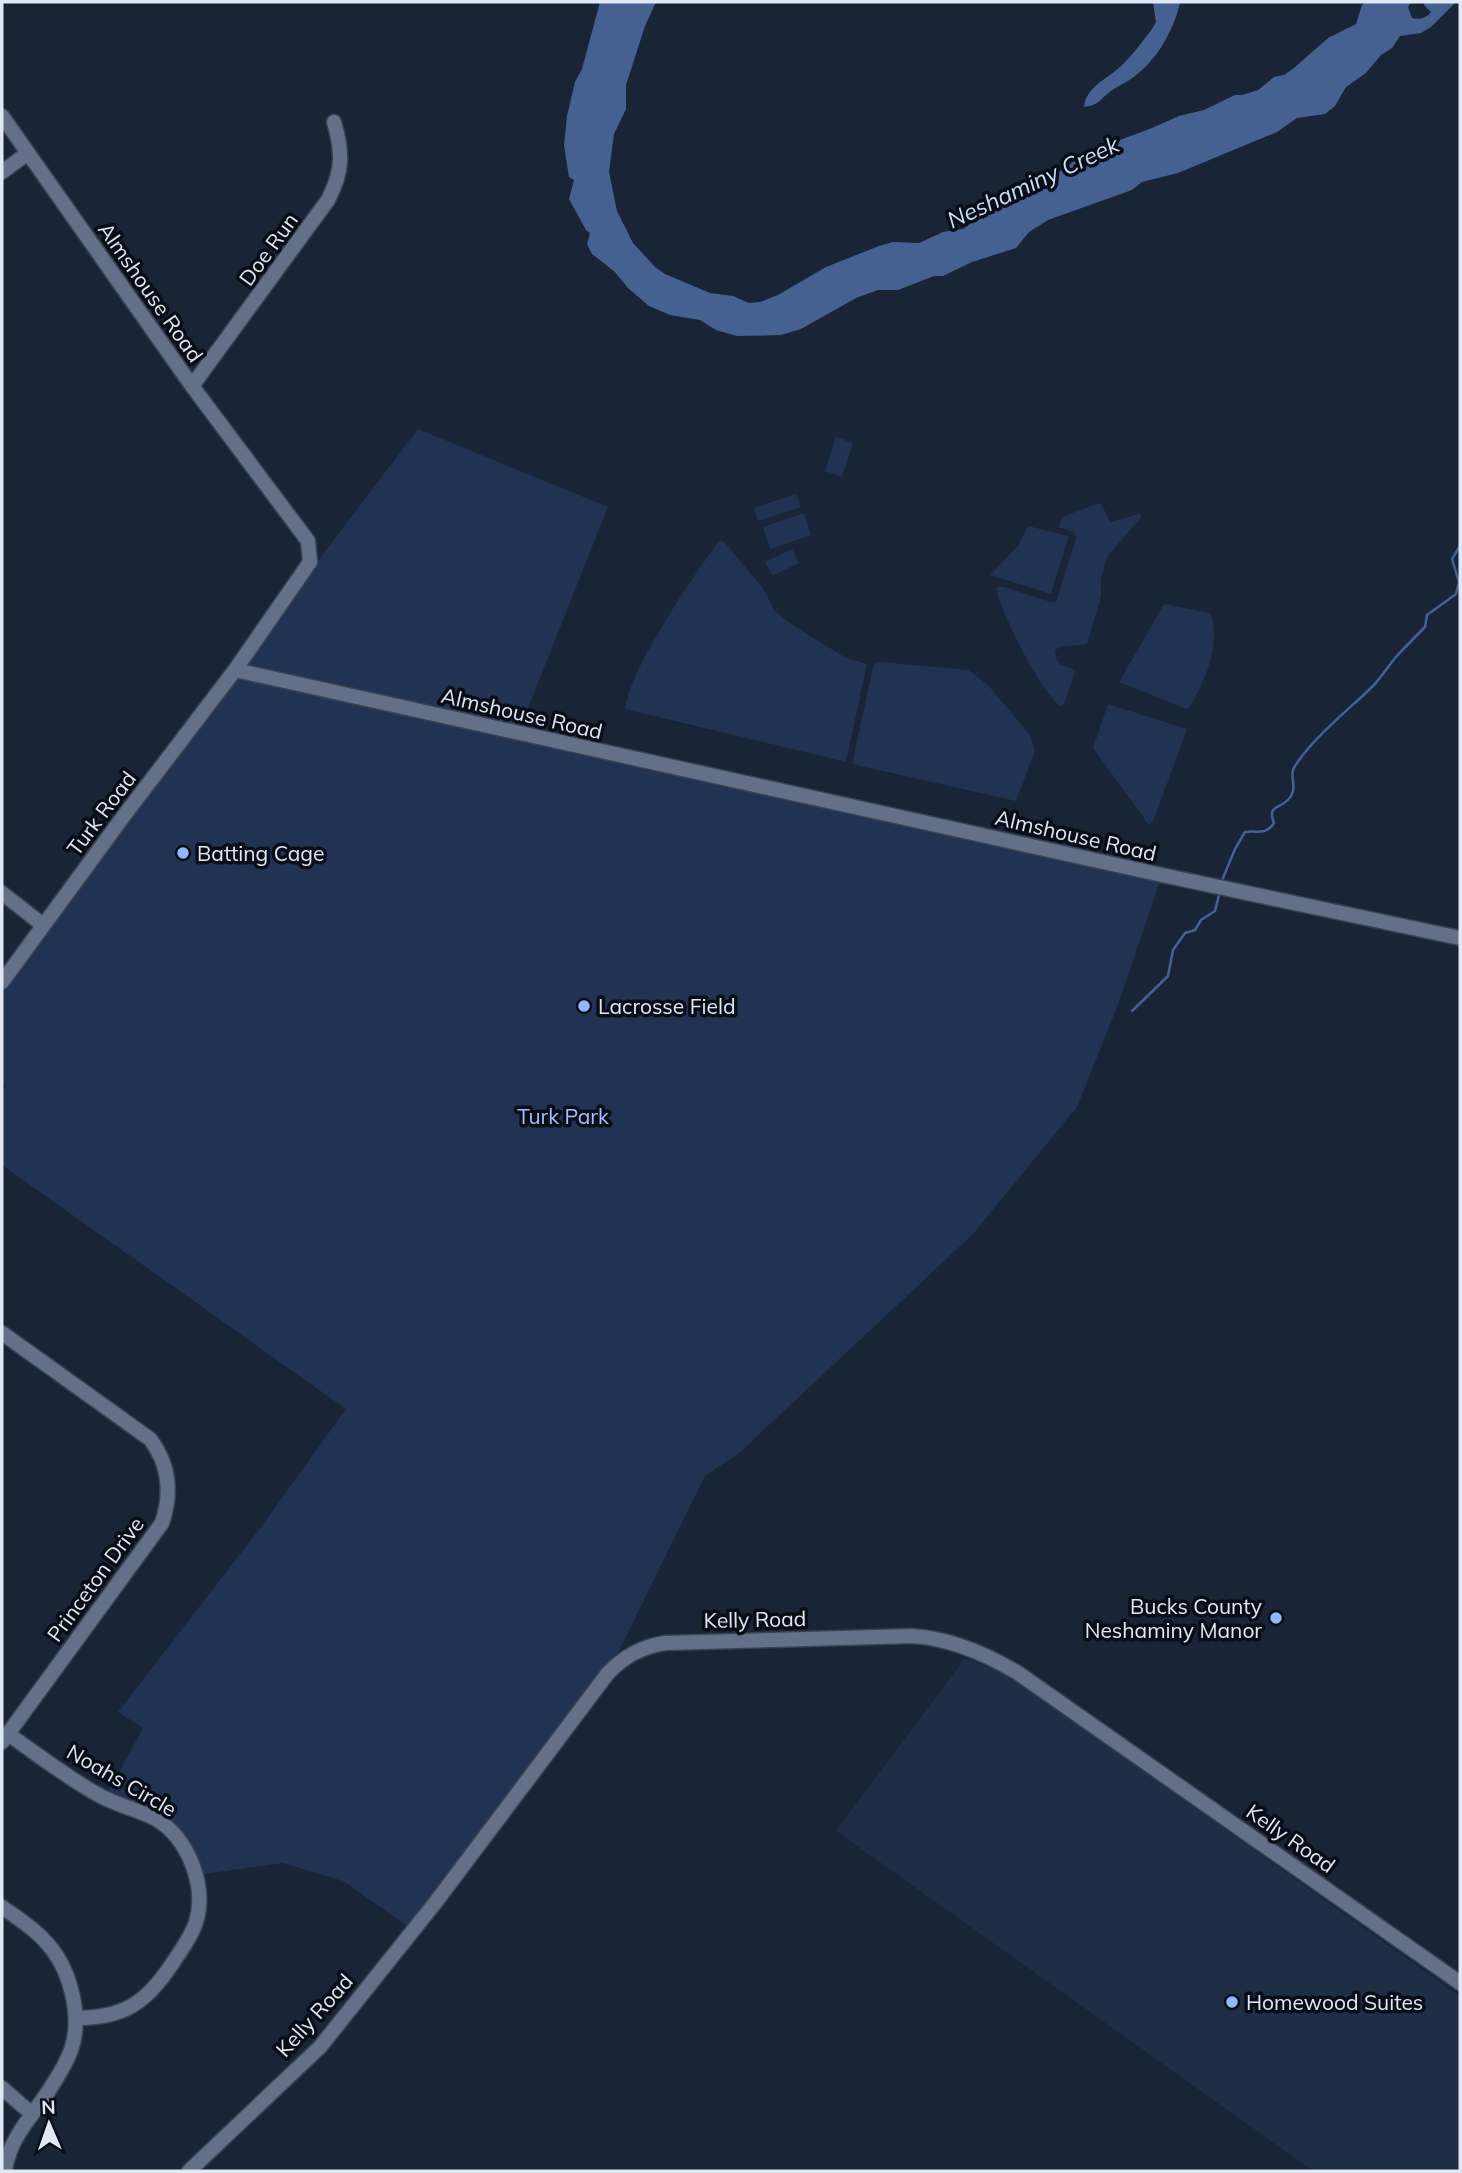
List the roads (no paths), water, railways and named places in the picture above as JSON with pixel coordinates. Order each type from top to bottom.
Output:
[{"type":"street","name":"Almshouse Road","points":[[2,116],[192,386],[308,541],[310,562],[235,670],[1149,873],[1460,938]]},
{"type":"street","name":"Doe Run","points":[[192,386],[335,188],[341,162],[334,122]]},
{"type":"street","points":[[2,172],[28,153]]},
{"type":"street","name":"Turk Road","points":[[2,982],[235,670]]},
{"type":"street","points":[[2,893],[43,925]]},
{"type":"street","name":"Princeton Drive","points":[[2,1334],[150,1439],[161,1455],[168,1488],[168,1501],[162,1523],[5,1738]]},
{"type":"street","name":"Kelly Road","points":[[189,2171],[320,2047],[435,1903],[608,1673],[624,1657],[645,1647],[665,1643],[912,1636],[944,1640],[994,1659],[1029,1680],[1460,1983]]},
{"type":"street","name":"Noahs Circle","points":[[5,1738],[97,1794],[158,1821],[175,1834],[188,1855],[195,1875],[198,1896],[196,1920],[189,1939],[158,1985],[137,2004],[120,2013],[76,2018]]},
{"type":"street","points":[[2,1907],[30,1927],[52,1950],[67,1980],[76,2018],[71,2052],[12,2145],[5,2171]]},
{"type":"street","points":[[2,2088],[32,2114]]},
{"type":"waterway","points":[[1223,878],[1245,832],[1268,830],[1274,823],[1272,812],[1291,796],[1294,788],[1292,773],[1302,756],[1374,685],[1425,627],[1427,615],[1456,594],[1459,582],[1452,559],[1460,546]]},
{"type":"waterway","points":[[1132,1011],[1168,976],[1173,950],[1185,933],[1195,930],[1201,920],[1215,911],[1219,895]]},
{"type":"place","name":"Batting Cage","points":[[183,853]]},
{"type":"place","name":"Lacrosse Field","points":[[584,1006]]},
{"type":"place","name":"Bucks County Neshaminy Manor","points":[[1276,1618]]},
{"type":"place","name":"Homewood Suites","points":[[1232,2002]]},
{"type":"water label","name":"Neshaminy Creek","points":[[1033,182]]},
{"type":"park label","name":"Turk Park","points":[[563,1116]]}]
